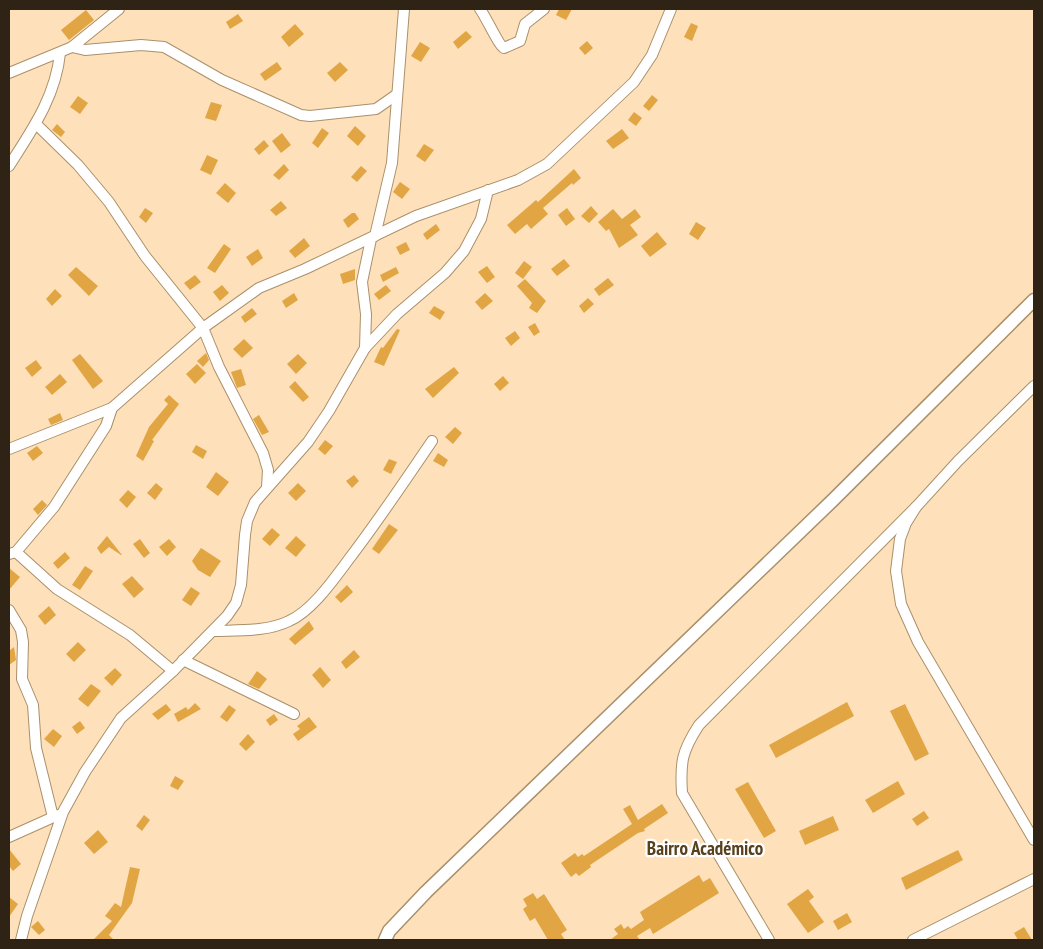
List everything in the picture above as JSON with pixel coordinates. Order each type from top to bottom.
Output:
[{"type":"street","points":[[9,73],[72,47],[120,9]]},
{"type":"street","points":[[365,348],[366,314],[362,282],[392,163],[396,132],[396,94],[404,9]]},
{"type":"street","points":[[480,9],[494,31],[498,44],[504,48],[520,41],[525,24],[544,9]]},
{"type":"street","points":[[9,449],[112,408],[203,328],[259,288],[416,216],[518,180],[547,164],[634,82],[652,55],[671,9]]},
{"type":"street","points":[[72,47],[85,50],[141,45],[164,47],[222,80],[301,115],[310,116],[376,109],[396,94]]},
{"type":"street","points":[[9,166],[36,124],[53,87],[60,53]]},
{"type":"street","points":[[36,124],[78,165],[102,194],[145,256],[203,328],[219,367],[259,443],[268,470],[267,487]]},
{"type":"street","points":[[21,940],[27,916],[63,812],[111,730],[121,718],[214,631],[227,616],[238,597],[243,576],[247,521],[255,502],[308,442],[329,411],[365,348],[397,314],[445,273],[464,251],[481,219],[488,190]]},
{"type":"street","points":[[385,940],[389,931],[426,892],[833,500],[1034,300]]},
{"type":"street","points":[[769,940],[682,792],[680,764],[685,746],[699,726],[1034,386]]},
{"type":"street","points":[[112,408],[106,426],[54,507],[12,553],[57,589],[130,635],[173,671]]},
{"type":"street","points":[[214,631],[280,625],[291,620],[309,605],[337,576],[371,531],[432,441]]},
{"type":"street","points":[[916,507],[906,523],[897,556],[896,571],[901,604],[918,642],[1034,840]]},
{"type":"street","points":[[9,610],[21,630],[23,642],[22,679],[33,704],[36,748],[53,817]]},
{"type":"street","points":[[183,660],[294,714]]},
{"type":"street","points":[[9,837],[63,812]]},
{"type":"street","points":[[913,940],[1034,880]]},
{"type":"building","points":[[559,9],[572,9],[566,20],[556,15]]},
{"type":"building","points":[[86,10],[94,20],[69,40],[61,30]]},
{"type":"building","points":[[238,14],[243,21],[230,29],[226,22]]},
{"type":"building","points":[[691,23],[698,26],[692,41],[684,37]]},
{"type":"building","points":[[295,24],[304,34],[289,47],[281,37]]},
{"type":"building","points":[[466,31],[472,37],[458,49],[453,42]]},
{"type":"building","points":[[587,41],[593,48],[585,55],[579,48]]},
{"type":"building","points":[[420,42],[430,48],[421,62],[411,56]]},
{"type":"building","points":[[277,62],[282,69],[265,81],[260,74]]},
{"type":"building","points":[[340,62],[348,70],[335,82],[327,73]]},
{"type":"building","points":[[652,95],[658,100],[649,111],[643,106]]},
{"type":"building","points":[[78,96],[88,103],[80,114],[70,107]]},
{"type":"building","points":[[211,102],[222,105],[216,121],[205,118]]},
{"type":"building","points":[[634,112],[642,118],[636,126],[628,120]]},
{"type":"building","points":[[57,124],[65,132],[61,137],[52,130]]},
{"type":"building","points":[[355,126],[366,136],[358,146],[347,136]]},
{"type":"building","points":[[322,128],[329,133],[318,148],[312,143]]},
{"type":"building","points":[[622,129],[629,138],[613,149],[606,141]]},
{"type":"building","points":[[282,133],[291,145],[281,153],[272,141]]},
{"type":"building","points":[[264,140],[269,146],[259,155],[254,149]]},
{"type":"building","points":[[424,144],[434,150],[425,162],[416,156]]},
{"type":"building","points":[[207,155],[218,160],[211,175],[200,170]]},
{"type":"building","points":[[284,164],[289,170],[279,180],[273,175]]},
{"type":"building","points":[[361,166],[367,171],[357,182],[351,177]]},
{"type":"building","points":[[574,169],[581,178],[573,185],[572,183],[543,208],[548,214],[531,229],[527,224],[515,234],[507,225],[536,200],[538,202]]},
{"type":"building","points":[[400,182],[410,189],[402,199],[393,192]]},
{"type":"building","points":[[225,183],[236,193],[228,203],[216,193]]},
{"type":"building","points":[[281,201],[287,208],[276,216],[270,210]]},
{"type":"building","points":[[591,206],[598,214],[589,223],[581,216]]},
{"type":"building","points":[[145,208],[153,213],[146,223],[139,217]]},
{"type":"building","points":[[567,208],[575,219],[566,226],[558,215]]},
{"type":"building","points":[[613,209],[622,219],[635,209],[641,217],[630,225],[638,235],[619,248],[609,229],[606,231],[598,222]]},
{"type":"building","points":[[352,213],[355,213],[359,219],[348,228],[343,220]]},
{"type":"building","points":[[696,222],[706,228],[698,240],[689,234]]},
{"type":"building","points":[[436,224],[440,230],[427,240],[423,234]]},
{"type":"building","points":[[657,232],[667,244],[650,257],[641,246]]},
{"type":"building","points":[[304,238],[310,246],[295,258],[289,251]]},
{"type":"building","points":[[406,242],[410,250],[400,255],[396,247]]},
{"type":"building","points":[[224,244],[231,249],[215,273],[207,268]]},
{"type":"building","points":[[258,249],[263,258],[252,266],[246,257]]},
{"type":"building","points":[[564,259],[570,266],[557,276],[551,269]]},
{"type":"building","points":[[524,261],[532,267],[523,279],[515,273]]},
{"type":"building","points":[[487,266],[495,277],[487,283],[478,272]]},
{"type":"building","points":[[76,267],[98,286],[89,296],[68,275]]},
{"type":"building","points":[[396,267],[399,273],[383,282],[380,275]]},
{"type":"building","points":[[355,269],[355,280],[343,284],[340,274]]},
{"type":"building","points":[[195,275],[201,282],[190,290],[184,283]]},
{"type":"building","points":[[608,278],[614,285],[599,296],[594,289]]},
{"type":"building","points":[[525,279],[546,301],[537,313],[529,308],[532,303],[517,286]]},
{"type":"building","points":[[222,285],[229,293],[220,301],[213,292]]},
{"type":"building","points":[[386,285],[391,291],[379,300],[374,294]]},
{"type":"building","points":[[55,289],[62,296],[52,306],[46,299]]},
{"type":"building","points":[[294,293],[298,300],[286,308],[282,301]]},
{"type":"building","points":[[485,293],[493,301],[482,310],[475,302]]},
{"type":"building","points":[[588,298],[594,304],[584,313],[579,306]]},
{"type":"building","points":[[434,306],[445,312],[440,320],[429,313]]},
{"type":"building","points":[[252,308],[257,314],[245,323],[241,317]]},
{"type":"building","points":[[535,323],[540,332],[534,336],[528,327]]},
{"type":"building","points":[[397,329],[400,330],[384,366],[374,362],[381,347],[383,348]]},
{"type":"building","points":[[515,331],[520,338],[511,346],[505,338]]},
{"type":"building","points":[[244,339],[253,348],[242,358],[233,349]]},
{"type":"building","points":[[206,353],[209,360],[203,367],[197,361]]},
{"type":"building","points":[[80,354],[103,381],[93,389],[72,360]]},
{"type":"building","points":[[298,354],[307,363],[296,374],[287,364]]},
{"type":"building","points":[[36,360],[42,368],[32,377],[25,368]]},
{"type":"building","points":[[197,364],[206,373],[195,384],[186,374]]},
{"type":"building","points":[[454,367],[459,373],[433,398],[425,389]]},
{"type":"building","points":[[241,369],[246,385],[237,388],[231,372]]},
{"type":"building","points":[[60,374],[67,382],[52,395],[45,387]]},
{"type":"building","points":[[503,376],[509,383],[500,391],[494,384]]},
{"type":"building","points":[[295,381],[309,397],[303,402],[289,387]]},
{"type":"building","points":[[169,395],[179,404],[152,440],[154,441],[143,461],[136,456],[149,427],[168,404],[164,400]]},
{"type":"building","points":[[60,413],[63,420],[51,425],[48,419]]},
{"type":"building","points":[[259,415],[269,432],[262,435],[253,419]]},
{"type":"building","points":[[455,427],[462,433],[453,444],[445,437]]},
{"type":"building","points":[[325,440],[333,446],[325,455],[318,449]]},
{"type":"building","points":[[196,445],[207,451],[203,459],[192,452]]},
{"type":"building","points":[[37,446],[43,453],[33,461],[27,453]]},
{"type":"building","points":[[438,453],[448,460],[444,467],[433,461]]},
{"type":"building","points":[[389,459],[397,462],[391,474],[383,470]]},
{"type":"building","points":[[216,472],[229,482],[218,496],[206,487]]},
{"type":"building","points":[[354,475],[359,481],[352,488],[346,481]]},
{"type":"building","points":[[156,483],[163,489],[155,500],[147,493]]},
{"type":"building","points":[[298,483],[306,491],[296,501],[288,493]]},
{"type":"building","points":[[128,490],[136,497],[127,508],[119,500]]},
{"type":"building","points":[[42,500],[47,505],[38,515],[33,509]]},
{"type":"building","points":[[389,524],[398,530],[379,554],[372,549]]},
{"type":"building","points":[[272,528],[280,535],[270,546],[262,539]]},
{"type":"building","points":[[107,536],[122,555],[109,547],[101,554],[97,548]]},
{"type":"building","points":[[296,536],[306,545],[296,557],[285,548]]},
{"type":"building","points":[[140,539],[150,553],[144,558],[133,544]]},
{"type":"building","points":[[169,539],[176,547],[167,556],[159,547]]},
{"type":"building","points":[[201,548],[221,561],[210,577],[198,570],[192,561]]},
{"type":"building","points":[[65,552],[70,558],[58,569],[53,563]]},
{"type":"building","points":[[85,566],[93,571],[80,590],[72,585]]},
{"type":"building","points":[[9,568],[20,577],[9,590]]},
{"type":"building","points":[[132,576],[144,589],[134,598],[122,584]]},
{"type":"building","points":[[347,585],[353,592],[341,603],[335,597]]},
{"type":"building","points":[[191,587],[200,593],[191,606],[182,600]]},
{"type":"building","points":[[49,606],[56,615],[45,625],[38,616]]},
{"type":"building","points":[[309,621],[314,629],[295,645],[289,639]]},
{"type":"building","points":[[78,642],[86,650],[74,662],[66,654]]},
{"type":"building","points":[[14,647],[16,660],[9,665],[9,651]]},
{"type":"building","points":[[354,650],[360,657],[346,669],[341,662]]},
{"type":"building","points":[[320,667],[331,680],[323,688],[312,675]]},
{"type":"building","points":[[115,668],[122,675],[112,686],[104,678]]},
{"type":"building","points":[[257,671],[267,679],[259,689],[248,684]]},
{"type":"building","points":[[91,684],[101,691],[88,707],[78,699]]},
{"type":"building","points":[[847,702],[854,716],[776,758],[769,745]]},
{"type":"building","points":[[195,703],[201,709],[178,722],[174,714],[186,707],[188,710]]},
{"type":"building","points":[[166,704],[171,710],[158,720],[152,714]]},
{"type":"building","points":[[905,704],[929,754],[915,761],[890,711]]},
{"type":"building","points":[[229,705],[236,710],[227,722],[220,717]]},
{"type":"building","points":[[274,714],[278,720],[270,726],[266,720]]},
{"type":"building","points":[[309,717],[317,727],[298,741],[293,734],[300,729],[297,726]]},
{"type":"building","points":[[80,721],[85,728],[77,734],[72,727]]},
{"type":"building","points":[[53,729],[62,736],[54,747],[44,739]]},
{"type":"building","points":[[248,734],[255,742],[246,751],[239,744]]},
{"type":"building","points":[[175,776],[184,781],[178,790],[170,786]]},
{"type":"building","points":[[898,781],[905,794],[873,813],[865,800]]},
{"type":"building","points":[[748,782],[776,831],[764,838],[735,789]]},
{"type":"building","points":[[662,804],[668,813],[644,829],[645,831],[638,833],[590,865],[591,867],[579,876],[576,873],[571,877],[561,863],[575,853],[578,857],[582,854],[584,856],[632,824],[623,809],[630,805],[638,820]]},
{"type":"building","points":[[924,811],[929,818],[917,826],[912,819]]},
{"type":"building","points":[[144,815],[150,820],[142,831],[136,826]]},
{"type":"building","points":[[833,816],[839,830],[805,845],[799,831]]},
{"type":"building","points":[[98,830],[108,842],[94,854],[84,843]]},
{"type":"building","points":[[9,849],[21,864],[13,871],[9,866]]},
{"type":"building","points":[[958,850],[963,860],[906,890],[901,878]]},
{"type":"building","points":[[130,867],[140,869],[132,903],[109,935],[114,940],[93,940],[112,921],[105,916],[115,903],[121,907]]},
{"type":"building","points":[[699,875],[703,882],[710,878],[719,893],[653,934],[650,928],[637,936],[640,940],[610,940],[618,934],[614,929],[621,924],[624,929],[628,926],[631,929],[644,920],[640,912]]},
{"type":"building","points":[[808,889],[814,897],[809,901],[824,922],[808,933],[787,904]]},
{"type":"building","points":[[533,893],[537,899],[544,894],[567,930],[561,934],[565,940],[548,940],[535,918],[530,921],[523,909],[527,906],[523,899]]},
{"type":"building","points":[[9,897],[18,904],[9,917]]},
{"type":"building","points":[[847,913],[852,922],[838,930],[833,921]]},
{"type":"building","points":[[38,921],[45,930],[39,935],[31,927]]},
{"type":"building","points":[[1024,927],[1032,940],[1018,940],[1014,933]]},
{"type":"district","name":"Bairro Académico","points":[[705,848]]}]
